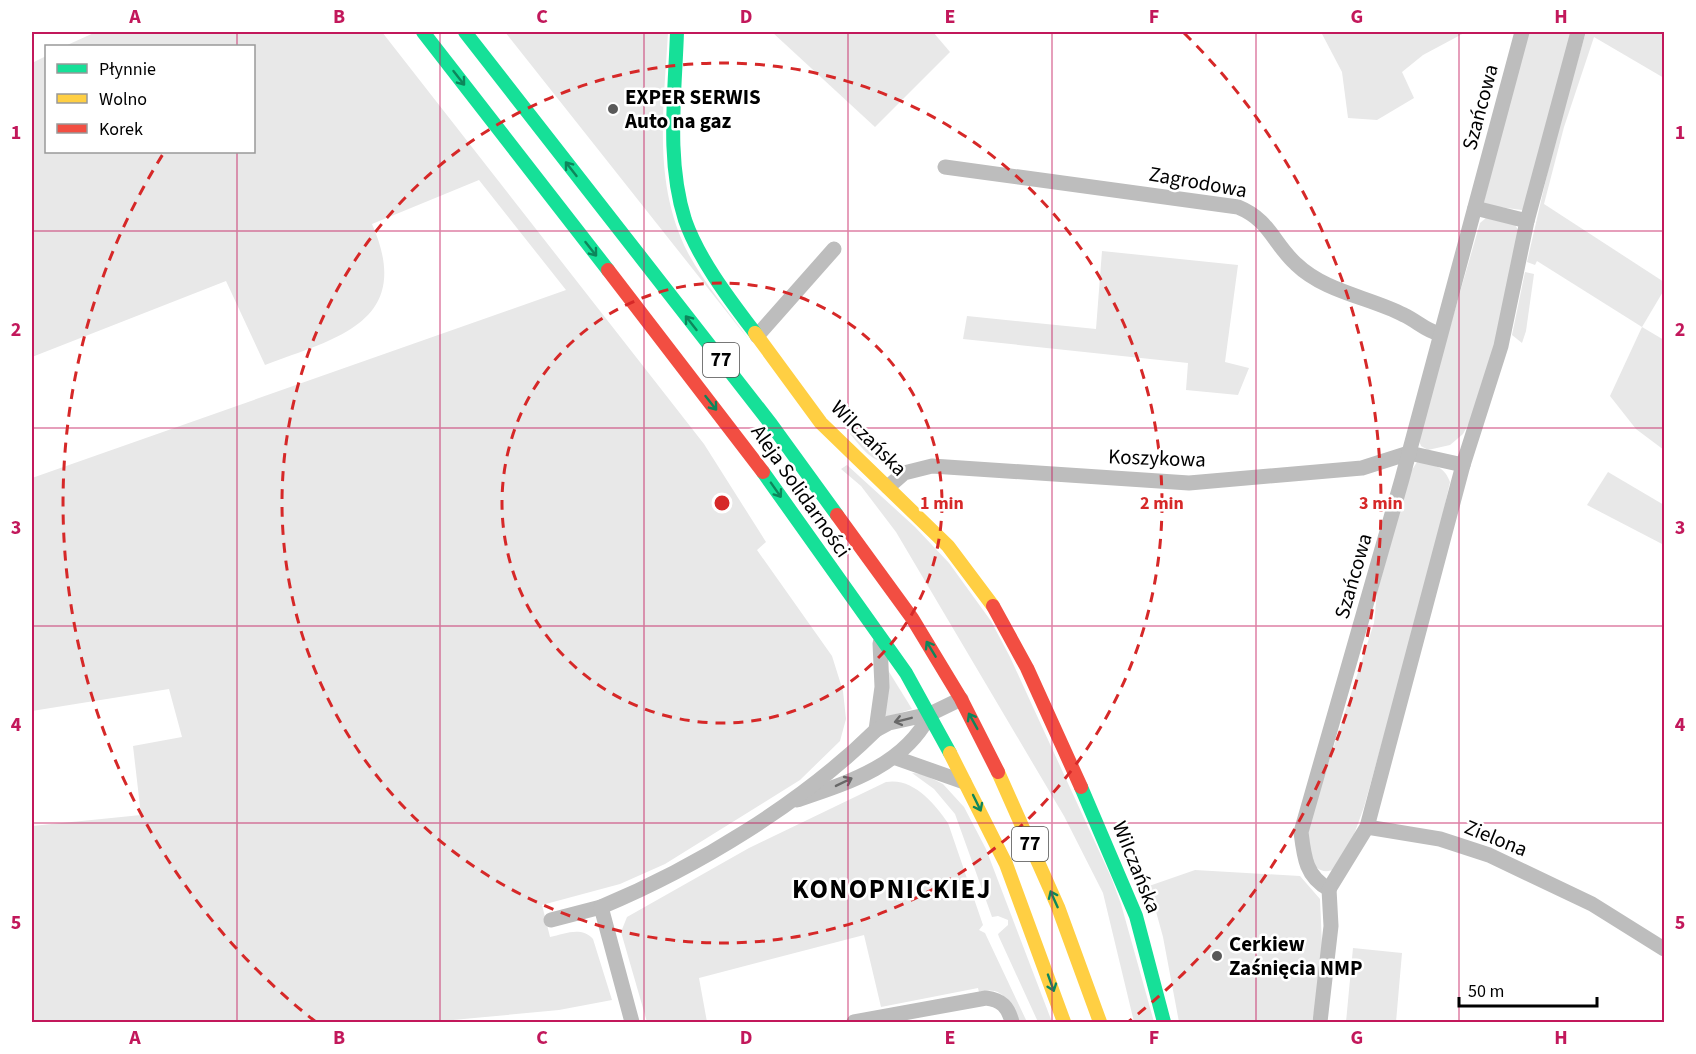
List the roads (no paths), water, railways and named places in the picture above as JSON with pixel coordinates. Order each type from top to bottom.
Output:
[{"type":"main road","name":"Aleja Solidarności","points":[[423,32],[742,442],[879,639],[906,674],[967,783],[1010,874],[1064,1023]]},
{"type":"main road","name":"Aleja Solidarności","points":[[465,32],[771,424],[912,618],[961,699],[1000,776],[1058,907],[1091,992],[1100,1023]]},
{"type":"main road","name":"WiIczańska","points":[[677,32],[674,157],[677,189],[686,222],[719,285],[821,423],[928,526],[969,571],[1014,641],[1109,848],[1136,916],[1164,1023]]},
{"type":"street","name":"Szańcowa","points":[[1329,889],[1316,882],[1304,857],[1301,832],[1409,453],[1522,32]]},
{"type":"street","points":[[1320,1023],[1331,926],[1329,889],[1367,827],[1463,465],[1501,346],[1527,221],[1578,32]]},
{"type":"street","name":"Zagrodowa","points":[[945,167],[1238,207],[1252,212],[1264,222],[1294,263],[1305,272],[1325,283],[1406,315],[1430,332],[1440,334]]},
{"type":"street","points":[[1474,208],[1527,221]]},
{"type":"street","points":[[757,336],[834,249]]},
{"type":"street","points":[[1409,453],[1463,465]]},
{"type":"street","name":"Koszykowa","points":[[888,487],[904,473],[933,466],[1189,483],[1362,468],[1409,453]]},
{"type":"street","points":[[876,730],[882,687],[879,639]]},
{"type":"street","points":[[551,920],[601,907],[656,884],[791,802],[876,730],[889,723],[930,714],[961,699]]},
{"type":"street","points":[[791,802],[832,788],[896,758],[915,740],[930,714]]},
{"type":"street","points":[[896,758],[967,783]]},
{"type":"street","name":"Zielona","points":[[1367,827],[1440,838],[1489,855],[1592,904],[1665,949]]},
{"type":"street","points":[[601,907],[632,1023]]},
{"type":"street","points":[[854,1023],[986,998],[998,999],[1011,1018]]},
{"type":"place","name":"EXPER SERWIS Auto na gaz","points":[[613,109]]},
{"type":"place","name":"Cerkiew Zaśnięcia NMP","points":[[1217,956]]},
{"type":"district","name":"KONOPNICKIEJ","points":[[892,889]]}]
